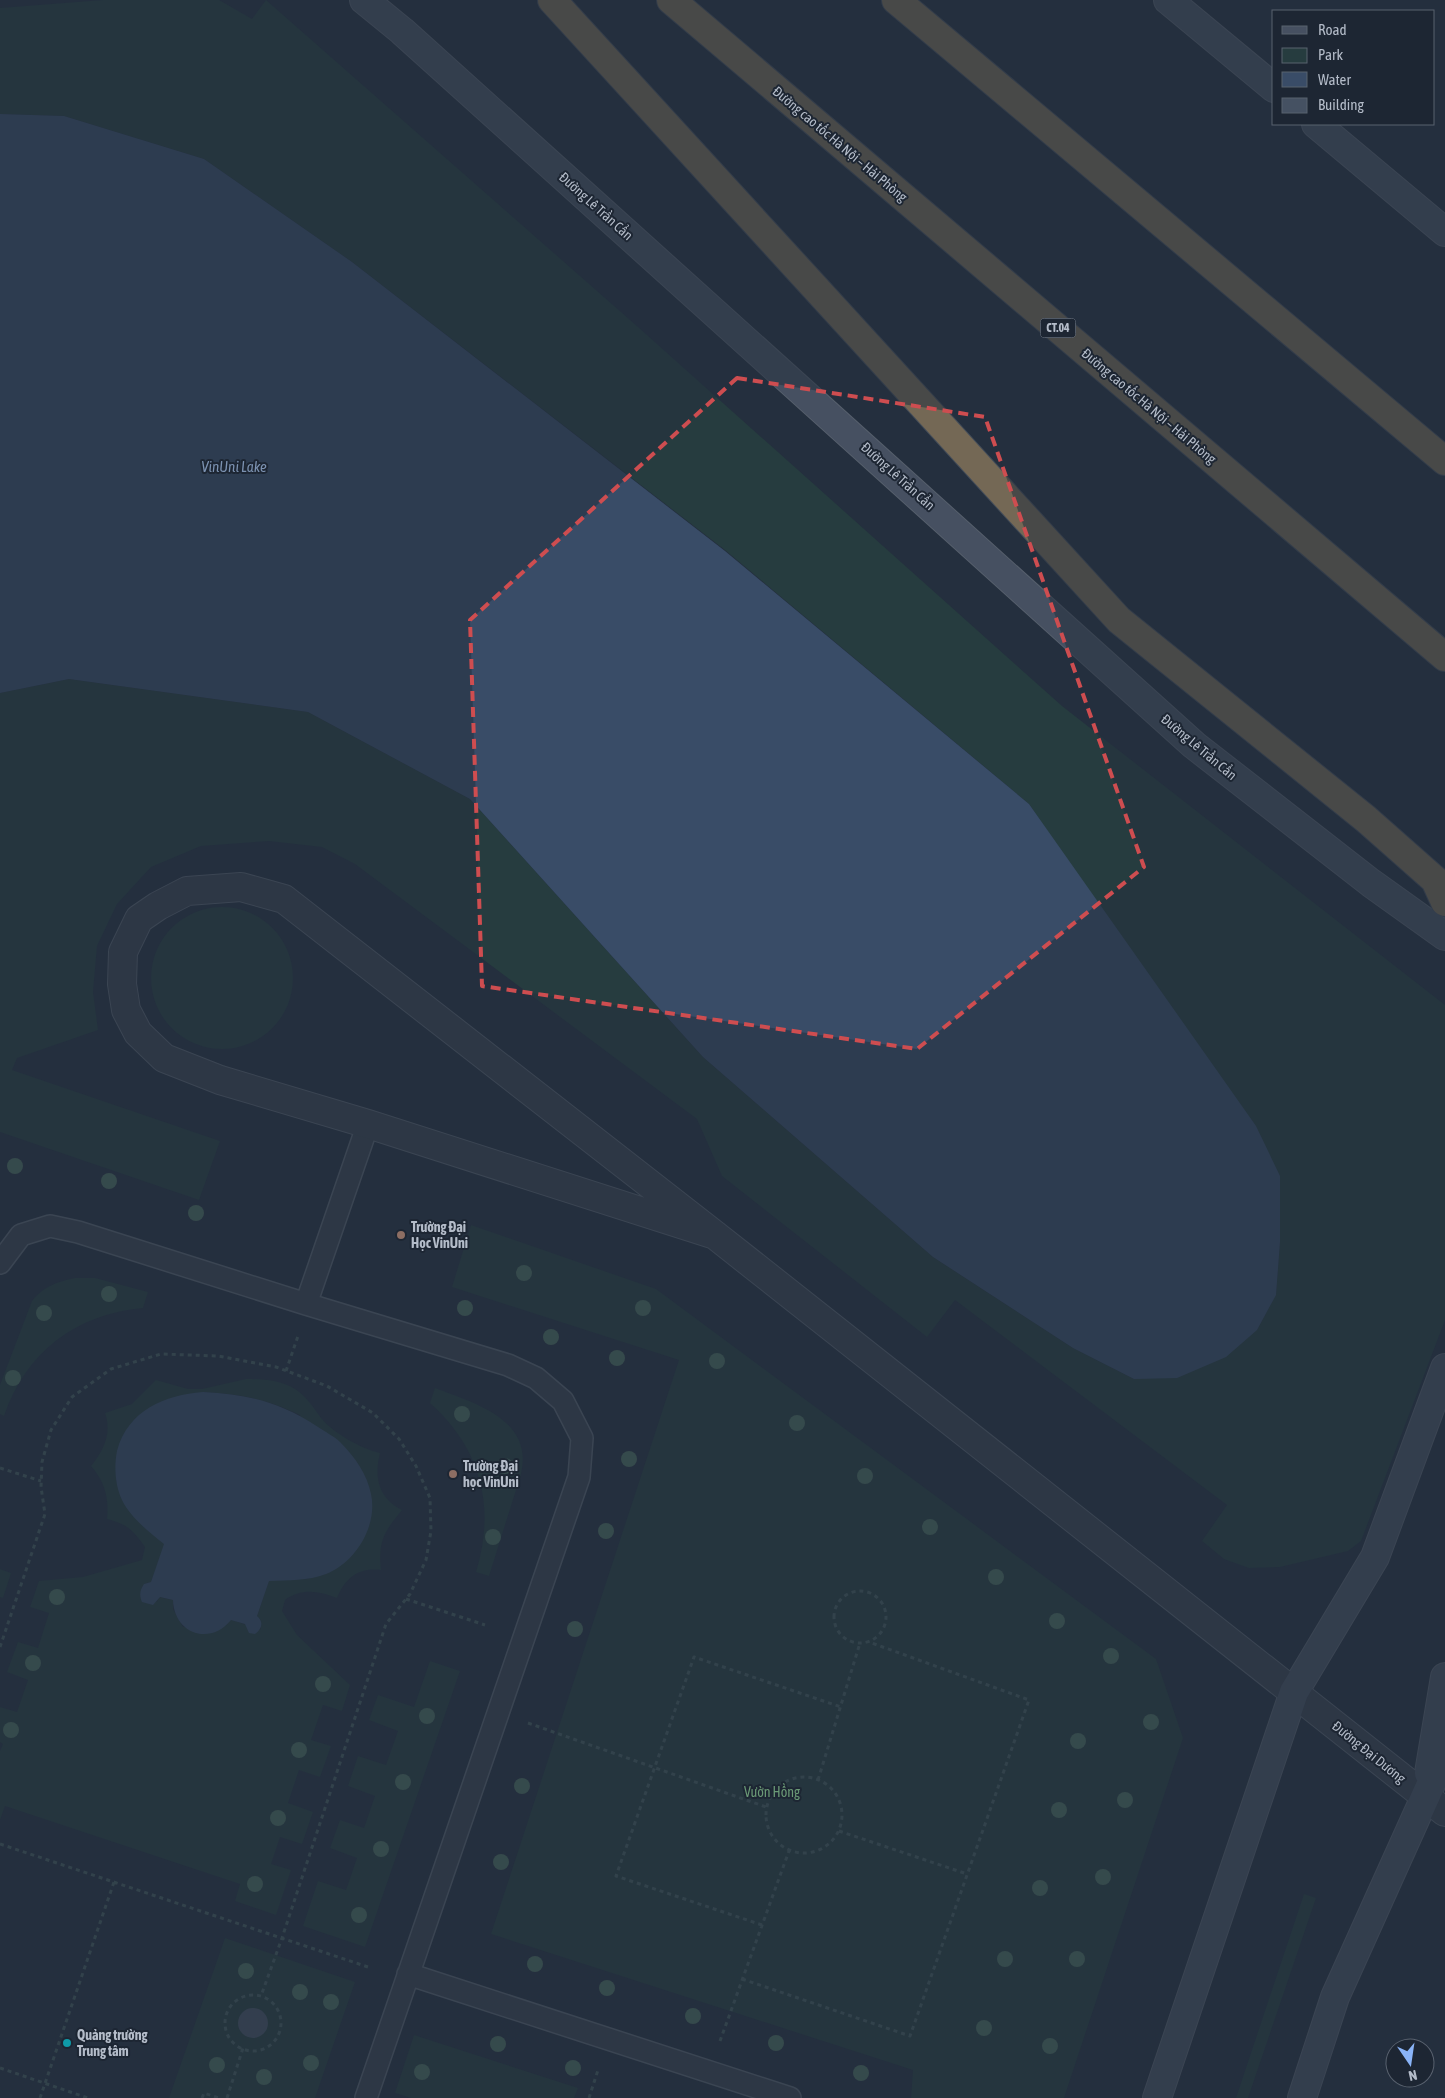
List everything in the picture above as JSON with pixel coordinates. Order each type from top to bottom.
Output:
[{"type":"highway","points":[[552,0],[1119,620],[1366,819],[1442,889]]},
{"type":"highway","name":"Đường cao tốc Hà Nội – Hải Phòng","points":[[670,0],[1445,657]]},
{"type":"highway","points":[[896,0],[1445,461]]},
{"type":"main road","name":"Đường Lê Trần Cẩn","points":[[364,0],[402,31],[1194,745],[1371,883],[1445,936]]},
{"type":"main road","points":[[398,0],[402,31]]},
{"type":"main road","points":[[1168,0],[1272,86]]},
{"type":"main road","points":[[1317,125],[1445,232]]},
{"type":"main road","points":[[1157,2098],[1294,1692],[1375,1557],[1445,1368]]},
{"type":"main road","points":[[1435,1804],[1445,1677]]},
{"type":"main road","points":[[1302,2098],[1335,1997],[1435,1804],[1445,1753]]},
{"type":"street","name":"Đường Đại Dương","points":[[715,1235],[368,1124],[220,1080],[164,1058],[138,1033],[126,1010],[122,984],[123,952],[139,920],[158,906],[187,891],[241,887],[284,899],[715,1235],[1435,1804]]},
{"type":"lane","points":[[306,1304],[368,1124]]},
{"type":"lane","points":[[0,1263],[20,1235],[50,1226],[78,1232],[508,1365],[536,1378],[563,1401],[582,1438],[579,1477],[366,2098]]},
{"type":"lane","points":[[408,1974],[790,2098]]},
{"type":"path","points":[[286,1371],[299,1335]]},
{"type":"path","points":[[0,1647],[45,1514],[41,1481],[42,1462],[51,1430],[72,1397],[112,1369],[161,1354],[218,1356],[276,1367],[327,1386],[372,1412],[399,1439],[416,1466],[430,1498],[432,1531],[426,1560],[406,1600],[386,1624],[261,1996]]},
{"type":"path","points":[[0,1468],[41,1481]]},
{"type":"path","points":[[742,1979],[910,2036],[1028,1700],[869,1642],[851,1642],[844,1638],[837,1631],[834,1623],[836,1604],[849,1592],[858,1590],[874,1594],[880,1600],[887,1615],[882,1632],[869,1642]]},
{"type":"path","points":[[406,1600],[485,1625]]},
{"type":"path","points":[[818,1780],[860,1643]]},
{"type":"path","points":[[762,1925],[616,1876],[694,1657],[841,1707]]},
{"type":"path","points":[[498,1712],[766,1807]]},
{"type":"path","points":[[805,1777],[818,1780],[829,1786],[837,1795],[842,1812],[839,1830],[833,1840],[823,1849],[812,1853],[800,1854],[789,1851],[777,1844],[769,1833],[765,1820],[766,1807],[771,1795],[780,1785],[792,1778],[805,1777]]},
{"type":"path","points":[[839,1830],[967,1874]]},
{"type":"path","points":[[0,1844],[371,1968]]},
{"type":"path","points":[[710,2072],[789,1851]]},
{"type":"path","points":[[40,2098],[114,1882]]},
{"type":"path","points":[[248,1996],[261,1996],[274,2004],[279,2012],[280,2031],[276,2039],[263,2049],[254,2051],[243,2048],[231,2040],[227,2032],[227,2014],[232,2005],[240,1999],[248,1996]]},
{"type":"path","points":[[227,2098],[243,2048]]},
{"type":"path","points":[[0,2068],[88,2098]]},
{"type":"path","points":[[202,2098],[204,2093],[219,2098]]},
{"type":"highlighted area","points":[[737,378],[985,417],[1144,867],[917,1049],[482,986],[470,620]]},
{"type":"green space","points":[[103,0],[219,0],[252,19],[266,0],[638,327],[1062,706],[1445,1005],[1445,1320],[1361,1541],[1348,1551],[1280,1567],[1249,1568],[1224,1559],[1202,1541],[1227,1505],[955,1300],[927,1337],[722,1176],[697,1119],[355,864],[322,847],[269,841],[201,846],[151,867],[117,904],[97,946],[93,992],[98,1030],[17,1058],[12,1070],[220,1141],[199,1200],[0,1132],[0,693],[69,679],[308,712],[470,799],[703,1057],[933,1257],[1073,1348],[1134,1379],[1257,1330],[1276,1294],[1280,1242],[1280,1176],[1029,804],[725,550],[352,262],[204,159],[64,116],[0,114],[0,8]]},
{"type":"green space","points":[[222,907],[249,913],[261,919],[272,928],[281,939],[287,951],[293,978],[287,1005],[281,1017],[272,1028],[261,1037],[249,1043],[222,1049],[195,1043],[183,1037],[172,1028],[163,1017],[157,1005],[151,978],[157,951],[163,939],[172,928],[183,919],[195,913]]},
{"type":"green space","name":"Vườn Hồng","points":[[471,1225],[656,1289],[1156,1659],[1183,1738],[1064,2098],[911,2098],[913,2070],[491,1934],[679,1360],[452,1287]]},
{"type":"green space","points":[[75,1278],[95,1278],[148,1292],[143,1308],[96,1318],[75,1328],[57,1340],[40,1355],[26,1373],[14,1393],[4,1416],[0,1414],[0,1385],[32,1301],[51,1285]]},
{"type":"green space","points":[[246,1379],[259,1379],[283,1384],[295,1389],[306,1399],[326,1424],[340,1435],[380,1453],[378,1478],[380,1486],[388,1499],[402,1510],[384,1537],[380,1551],[381,1570],[366,1570],[354,1575],[344,1585],[337,1598],[324,1594],[304,1592],[285,1600],[282,1611],[297,1635],[350,1685],[342,1711],[323,1705],[311,1740],[331,1746],[320,1777],[299,1770],[288,1803],[313,1812],[302,1844],[280,1837],[271,1864],[291,1870],[276,1915],[235,1901],[240,1884],[5,1806],[0,1820],[0,1751],[3,1744],[0,1742],[0,1707],[17,1712],[28,1680],[7,1672],[18,1642],[38,1648],[49,1613],[30,1607],[39,1581],[83,1577],[142,1560],[145,1547],[137,1536],[120,1523],[107,1519],[107,1504],[103,1484],[91,1466],[100,1454],[106,1441],[108,1427],[105,1413],[132,1404],[156,1380],[188,1389],[202,1389]],"holes":[[[203,1392],[265,1401],[300,1415],[325,1574],[307,1579],[269,1580],[257,1616],[261,1623],[260,1630],[230,1619],[183,1627],[173,1609],[173,1600],[159,1597],[157,1602],[144,1584],[151,1582],[165,1543],[134,1516],[124,1500],[116,1479]]]},
{"type":"green space","points":[[435,1388],[483,1407],[498,1416],[519,1439],[523,1455],[521,1474],[489,1576],[476,1572],[482,1548],[484,1524],[484,1502],[480,1480],[462,1440],[430,1403]]},
{"type":"green space","points":[[0,1569],[11,1573],[3,1598],[0,1597]]},
{"type":"green space","points":[[430,1661],[460,1671],[365,1947],[303,1926],[318,1881],[346,1890],[357,1858],[330,1848],[340,1820],[364,1828],[375,1796],[348,1786],[358,1756],[386,1765],[398,1731],[369,1720],[378,1695],[414,1707]]},
{"type":"green space","points":[[1304,1894],[1316,1898],[1248,2098],[1236,2098]]},
{"type":"green space","points":[[225,1938],[355,1982],[315,2098],[169,2098]]},
{"type":"green space","points":[[414,2035],[578,2088],[574,2098],[411,2098],[395,2093]]},
{"type":"water","name":"VinUni Lake","points":[[0,114],[64,116],[204,159],[352,262],[725,551],[1029,804],[1256,1126],[1280,1176],[1280,1242],[1276,1295],[1257,1330],[1226,1357],[1177,1378],[1134,1379],[1073,1348],[933,1257],[703,1057],[470,799],[308,712],[69,679],[0,693]]},
{"type":"water","points":[[203,1392],[235,1395],[263,1401],[304,1418],[340,1442],[363,1473],[371,1494],[371,1518],[362,1542],[355,1552],[337,1569],[326,1574],[305,1579],[269,1581],[257,1616],[261,1621],[261,1625],[255,1634],[249,1633],[245,1624],[231,1620],[223,1628],[213,1633],[194,1632],[186,1628],[180,1621],[175,1612],[173,1600],[160,1597],[153,1605],[142,1602],[140,1597],[144,1584],[151,1582],[164,1544],[135,1518],[122,1500],[116,1476],[117,1451],[122,1437],[130,1425],[150,1407],[175,1397]]},
{"type":"building","points":[[253,2008],[264,2012],[268,2023],[264,2034],[253,2038],[242,2034],[238,2023],[242,2012]]},
{"type":"place","name":"Trường Đại Học VinUni","points":[[401,1235]]},
{"type":"place","name":"Trường Đại học VinUni","points":[[453,1474]]},
{"type":"place","name":"Quảng trường Trung tâm","points":[[67,2043]]}]
